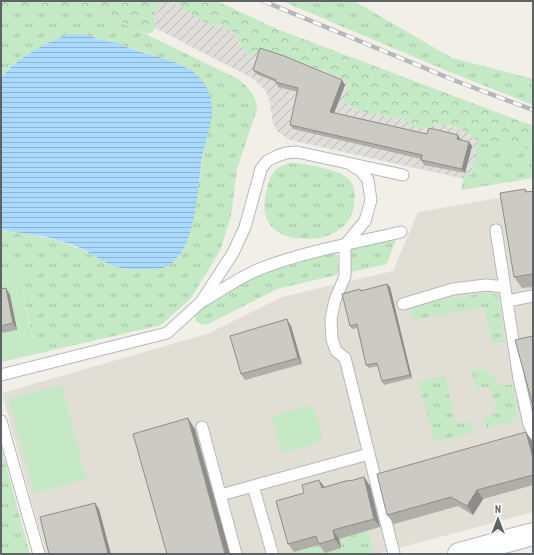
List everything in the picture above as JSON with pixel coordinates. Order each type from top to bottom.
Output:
[{"type":"street","points":[[459,554],[533,534]]},
{"type":"lane","points":[[1,375],[167,333],[200,302],[234,253],[246,227],[261,169],[267,161],[286,153],[297,152],[403,175]]},
{"type":"lane","points":[[348,163],[361,171],[368,180],[372,200],[365,221],[345,245],[345,276],[335,300],[330,319],[332,339],[336,351],[345,358],[394,554]]},
{"type":"lane","points":[[496,230],[520,380],[529,424],[533,433]]},
{"type":"lane","points":[[200,302],[237,280],[260,269],[295,257],[401,232]]},
{"type":"lane","points":[[403,304],[453,289],[486,285],[505,287]]},
{"type":"lane","points":[[507,301],[533,296]]},
{"type":"lane","points":[[1,421],[39,554]]},
{"type":"lane","points":[[202,427],[236,554]]},
{"type":"lane","points":[[221,495],[369,454]]},
{"type":"lane","points":[[253,486],[272,552]]},
{"type":"shaded area","points":[[168,2],[182,5],[192,14],[208,23],[225,27],[234,33],[242,46],[261,51],[267,50],[340,77],[347,82],[350,89],[348,93],[348,106],[357,110],[405,120],[424,128],[444,125],[468,133],[478,141],[471,175],[465,174],[464,179],[290,140],[278,132],[273,123],[269,99],[265,90],[252,78],[155,28],[155,7],[159,4]]},
{"type":"shaded area","points":[[533,192],[533,512],[377,554],[46,554],[2,393],[207,334],[282,297],[393,271],[418,212]]},
{"type":"green space","points":[[1,1],[217,1],[277,29],[533,125],[533,150],[527,148],[510,147],[485,140],[478,141],[464,131],[447,125],[418,128],[402,119],[355,109],[344,102],[344,97],[350,89],[347,82],[340,77],[267,50],[250,55],[245,53],[242,45],[232,31],[222,26],[201,21],[174,3],[170,2],[159,4],[155,8],[155,28],[152,32],[147,34],[92,8],[1,8]]},
{"type":"green space","points":[[282,1],[354,1],[452,58],[533,79],[533,105],[450,72]]},
{"type":"green space","points":[[1,8],[92,8],[238,79],[253,95],[257,109],[237,169],[231,216],[220,251],[191,298],[161,325],[36,354],[18,267],[1,267],[1,229],[57,240],[121,268],[162,268],[178,258],[190,233],[193,221],[205,144],[193,72],[182,65],[95,37],[56,39],[22,58],[1,78]]},
{"type":"green space","points":[[484,139],[506,146],[529,148],[533,150],[533,178],[461,190],[465,173],[471,175],[478,141]]},
{"type":"green space","points":[[289,163],[308,165],[334,171],[347,177],[351,182],[354,188],[355,196],[353,210],[350,218],[341,228],[326,236],[304,239],[283,235],[270,225],[266,218],[264,209],[268,184],[276,169]]},
{"type":"green space","points":[[397,237],[387,264],[352,272],[349,271],[349,250],[352,247]]},
{"type":"green space","points":[[332,253],[337,254],[339,271],[336,275],[277,289],[208,324],[202,325],[196,321],[195,317],[205,306],[264,273]]},
{"type":"green space","points":[[1,267],[18,267],[36,354],[1,362]]},
{"type":"green space","points":[[494,293],[498,296],[505,342],[492,344],[485,308],[483,307],[419,319],[412,318],[410,308],[452,298]]},
{"type":"green space","points":[[476,369],[477,371],[486,369],[501,385],[513,385],[516,401],[516,412],[513,421],[509,424],[487,428],[483,417],[497,413],[490,386],[477,389],[471,370]]},
{"type":"green space","points":[[445,376],[456,424],[470,420],[473,432],[439,442],[434,441],[418,381]]},
{"type":"green space","points":[[62,385],[86,479],[34,493],[9,399]]},
{"type":"green space","points":[[308,406],[314,409],[322,435],[320,442],[282,453],[272,416]]},
{"type":"green space","points":[[1,447],[30,554],[1,554]]},
{"type":"green space","points":[[368,531],[374,554],[288,554]]},
{"type":"water","points":[[71,34],[85,35],[118,43],[128,48],[181,65],[198,76],[204,83],[209,93],[212,112],[211,121],[202,159],[196,204],[189,236],[183,250],[174,261],[163,268],[130,269],[116,267],[83,249],[68,243],[43,236],[1,229],[1,78],[16,63],[33,51],[52,41]]},
{"type":"building","points":[[260,48],[284,56],[342,80],[330,112],[427,134],[429,128],[458,135],[457,139],[469,142],[462,169],[421,160],[422,155],[290,125],[298,88],[275,82],[276,80],[253,70]]},
{"type":"building","points":[[525,189],[526,192],[533,191],[533,274],[514,277],[500,193]]},
{"type":"building","points":[[387,284],[410,375],[382,381],[377,363],[366,365],[357,324],[350,326],[342,294]]},
{"type":"building","points":[[6,288],[13,323],[1,326],[1,289]]},
{"type":"building","points":[[287,319],[298,358],[241,374],[230,336]]},
{"type":"building","points":[[533,336],[533,406],[515,340]]},
{"type":"building","points":[[188,418],[225,554],[167,554],[133,434]]},
{"type":"building","points":[[526,432],[533,458],[533,475],[477,490],[467,506],[451,497],[387,515],[377,474]]},
{"type":"building","points":[[364,477],[374,519],[333,530],[335,539],[319,544],[316,536],[288,544],[276,501],[304,493],[302,485],[319,480],[322,488]]},
{"type":"building","points":[[95,503],[108,554],[49,554],[40,517]]},
{"type":"railway","points":[[263,1],[456,81],[533,110]]}]
